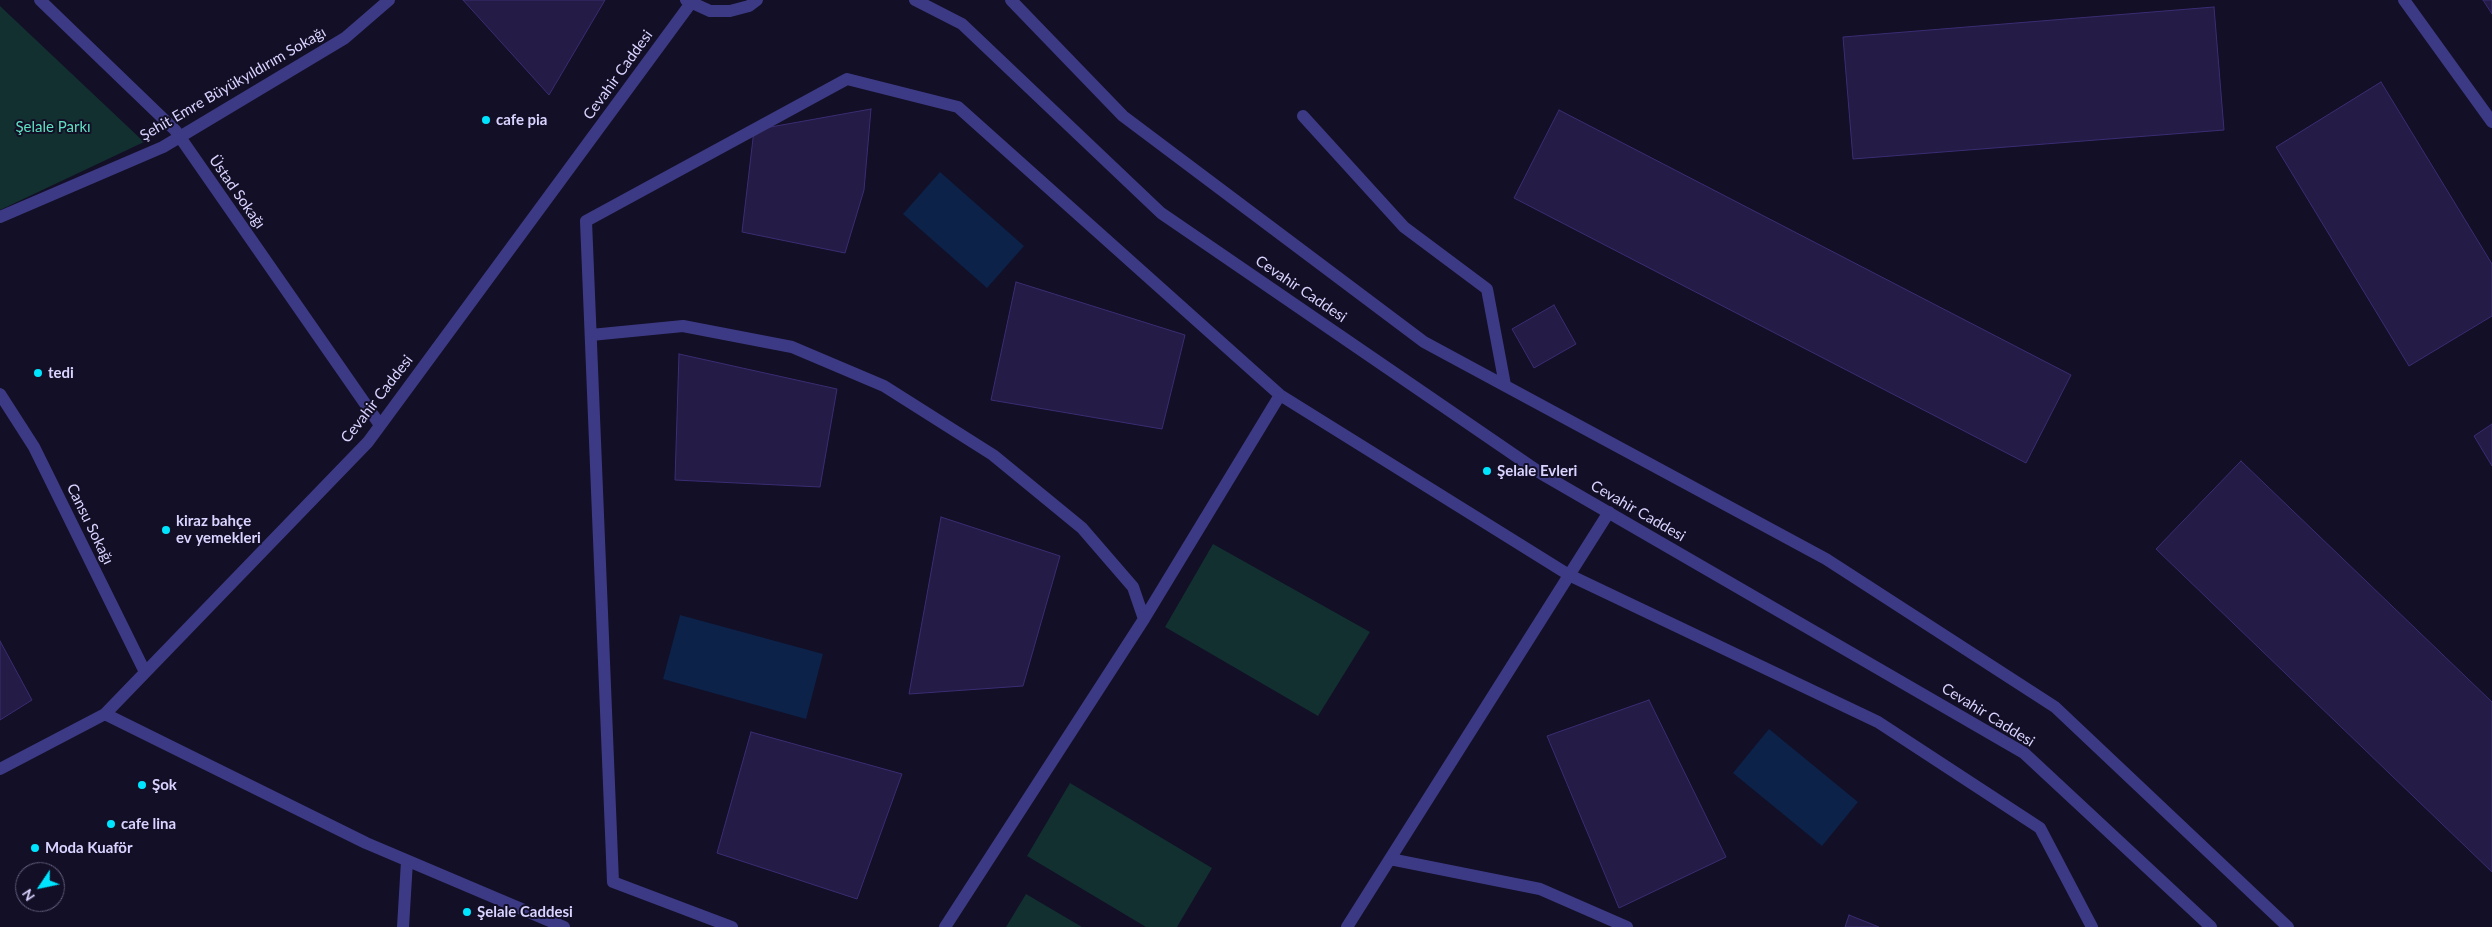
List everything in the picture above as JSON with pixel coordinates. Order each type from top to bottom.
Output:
[{"type":"street","name":"Üstad Sokağı","points":[[40,0],[180,137],[380,426]]},
{"type":"street","name":"Şehit Emre Büyükyıldırım Sokağı","points":[[0,217],[180,137],[345,38],[390,0]]},
{"type":"street","name":"Cevahir Caddesi","points":[[0,768],[105,714],[368,442],[688,2],[710,11],[730,11],[749,6],[757,0]]},
{"type":"street","name":"Cevahir Caddesi","points":[[915,0],[962,24],[1161,213],[1542,474],[2024,753],[2211,927]]},
{"type":"street","name":"Cevahir Caddesi","points":[[1011,0],[1123,116],[1424,342],[1826,559],[2055,707],[2288,927]]},
{"type":"street","points":[[2404,0],[2492,122]]},
{"type":"street","points":[[732,927],[614,882],[586,221],[847,79],[958,107],[1280,395],[1569,575],[1878,722],[2040,828],[2092,927]]},
{"type":"street","points":[[1303,116],[1404,227],[1487,289],[1505,385]]},
{"type":"street","points":[[591,335],[684,326],[792,347],[884,386],[993,455],[1082,528],[1133,587],[1144,619]]},
{"type":"street","name":"Cansu Sokağı","points":[[0,394],[34,447],[145,672]]},
{"type":"street","points":[[944,927],[1144,619],[1280,395]]},
{"type":"street","points":[[1346,927],[1609,512]]},
{"type":"street","points":[[105,714],[366,843],[564,927]]},
{"type":"street","points":[[1390,860],[1540,889],[1627,927]]},
{"type":"street","points":[[404,927],[407,861]]},
{"type":"green space","name":"Şelale Parkı","points":[[0,6],[144,142],[0,210]]},
{"type":"green space","points":[[1213,544],[1370,632],[1318,716],[1165,627]]},
{"type":"green space","points":[[1070,783],[1212,868],[1177,927],[1146,927],[1027,856]]},
{"type":"green space","points":[[1026,894],[1082,927],[1006,927]]},
{"type":"water","points":[[940,172],[1024,246],[987,288],[903,214]]},
{"type":"water","points":[[680,615],[823,654],[806,719],[663,679]]},
{"type":"water","points":[[1769,729],[1858,802],[1822,846],[1733,773]]},
{"type":"building","points":[[463,0],[605,0],[549,95]]},
{"type":"building","points":[[2483,0],[2492,0],[2492,14]]},
{"type":"building","points":[[2214,7],[2224,130],[1853,159],[1843,37]]},
{"type":"building","points":[[2381,82],[2492,264],[2492,316],[2409,366],[2276,147]]},
{"type":"building","points":[[871,109],[864,190],[845,253],[742,232],[754,130]]},
{"type":"building","points":[[1559,110],[2071,375],[2026,463],[1514,198]]},
{"type":"building","points":[[1016,282],[1185,335],[1162,429],[991,400]]},
{"type":"building","points":[[1554,305],[1576,344],[1534,368],[1512,329]]},
{"type":"building","points":[[679,354],[837,389],[820,487],[675,480]]},
{"type":"building","points":[[2492,424],[2492,466],[2474,436]]},
{"type":"building","points":[[2241,461],[2492,702],[2492,872],[2156,549]]},
{"type":"building","points":[[941,517],[1060,556],[1023,686],[909,694]]},
{"type":"building","points":[[0,641],[32,700],[0,720]]},
{"type":"building","points":[[1649,700],[1726,857],[1619,908],[1547,736]]},
{"type":"building","points":[[751,732],[902,774],[857,899],[717,853]]},
{"type":"building","points":[[1849,915],[1879,927],[1845,927]]},
{"type":"place","name":"cafe pia","points":[[486,120]]},
{"type":"place","name":"tedi","points":[[38,373]]},
{"type":"place","name":"Şelale Evleri","points":[[1487,471]]},
{"type":"place","name":"kiraz bahçe ev yemekleri","points":[[166,530]]},
{"type":"place","name":"Şok","points":[[142,785]]},
{"type":"place","name":"cafe lina","points":[[111,824]]},
{"type":"place","name":"Moda Kuaför","points":[[35,848]]},
{"type":"place","name":"Şelale Caddesi","points":[[467,912]]}]
